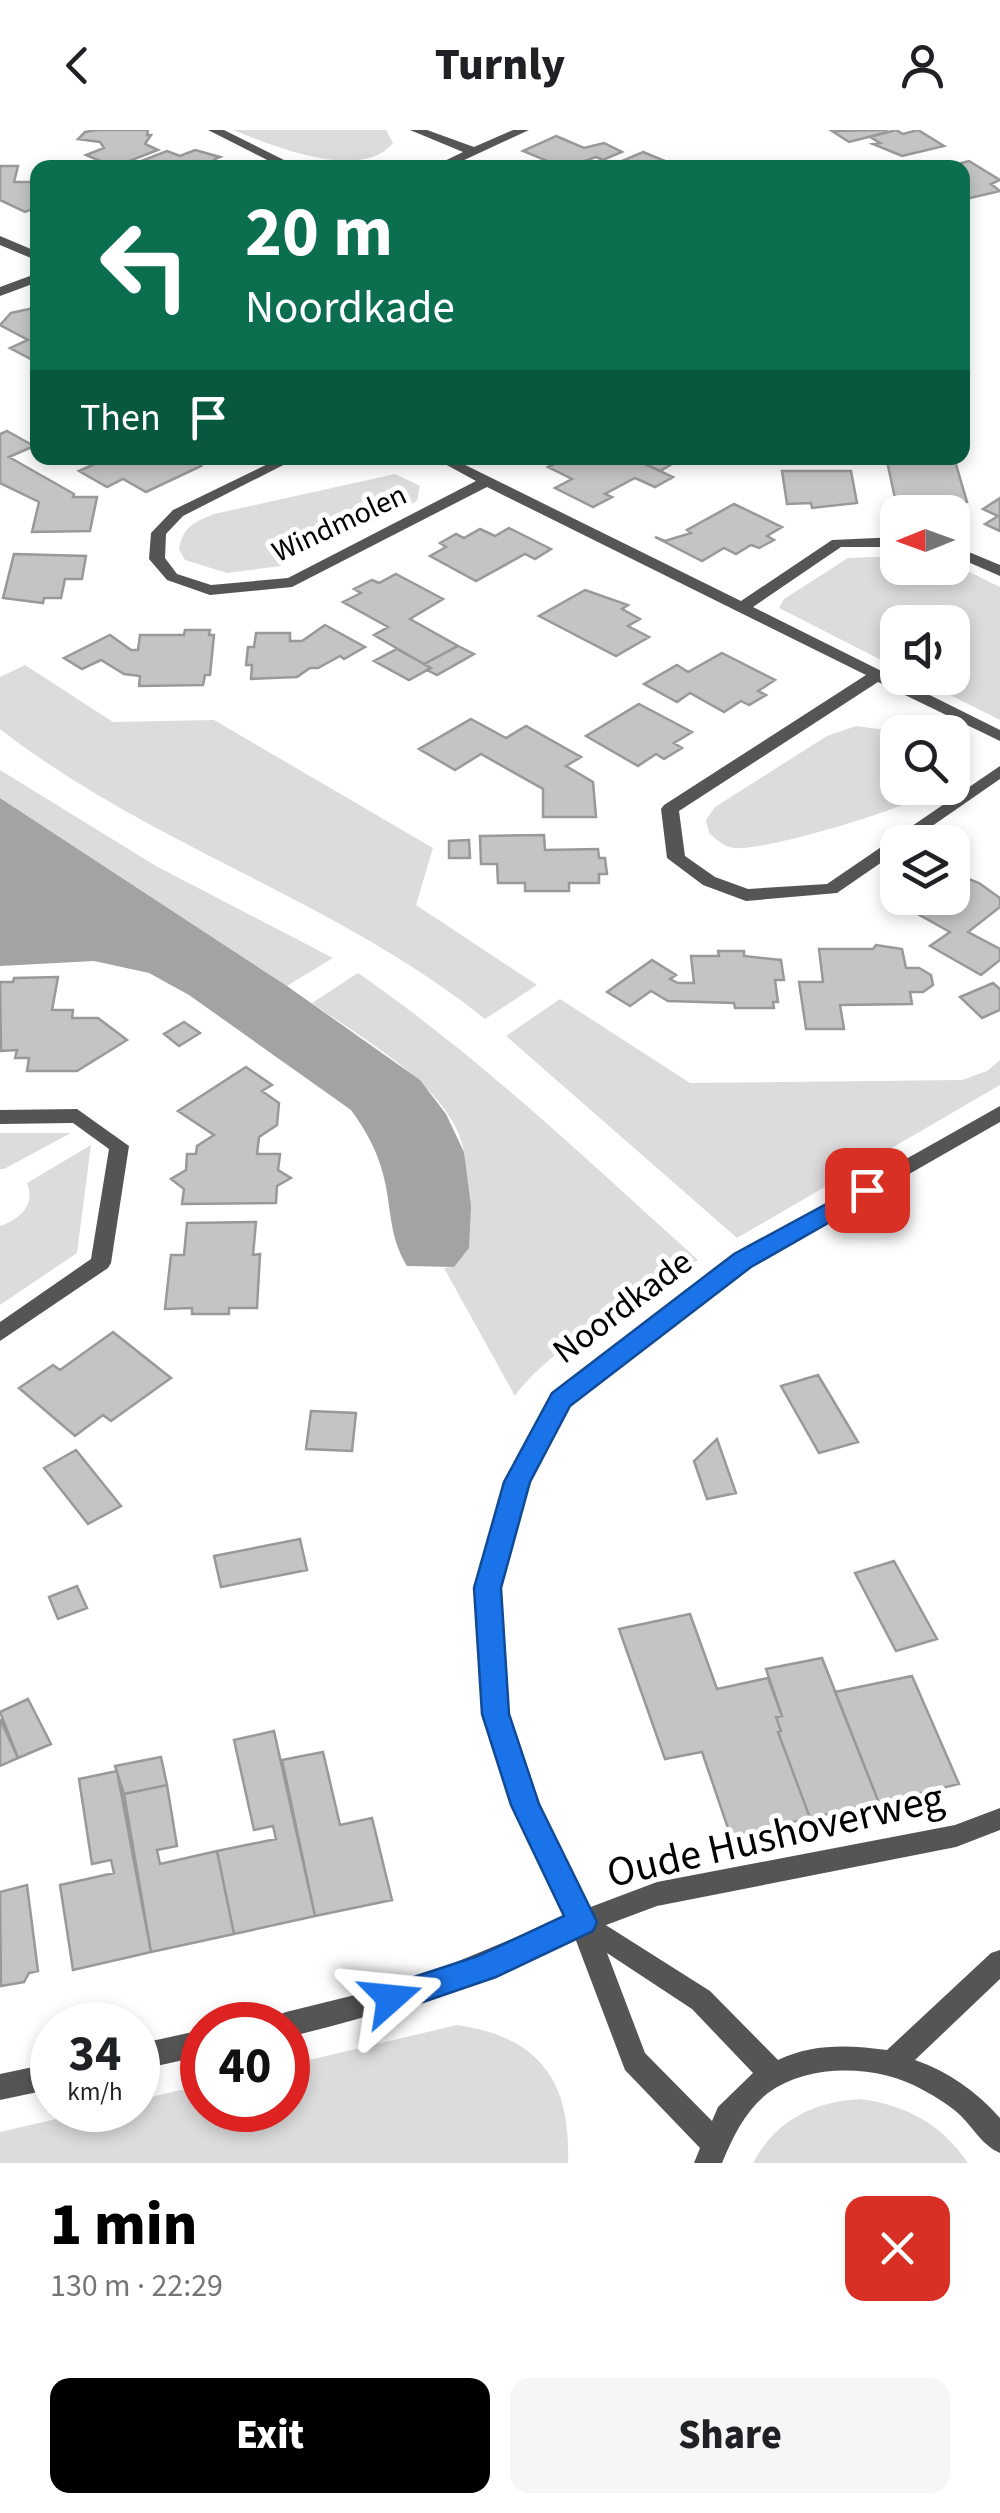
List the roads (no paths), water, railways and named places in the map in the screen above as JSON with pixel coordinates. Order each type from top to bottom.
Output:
[{"type":"street","points":[[214,130],[277,160]]},
{"type":"street","points":[[416,130],[473,151]]},
{"type":"street","points":[[454,160],[523,130]]},
{"type":"street","points":[[0,240],[30,253]]},
{"type":"street","points":[[0,292],[30,280]]},
{"type":"street","name":"Windmolen","points":[[276,465],[178,513],[158,533],[157,559],[172,576],[210,590],[292,582],[488,481]]},
{"type":"street","points":[[463,465],[1000,736]]},
{"type":"street","points":[[743,607],[836,543],[880,542]]},
{"type":"street","points":[[970,557],[1000,571]]},
{"type":"street","points":[[876,676],[670,809],[676,858],[709,881],[746,896],[831,890],[880,856]]},
{"type":"street","points":[[924,825],[1000,772]]},
{"type":"street","name":"Noordkade","points":[[711,2152],[635,2061],[582,1922],[525,1805],[496,1714],[488,1588],[517,1482],[561,1400],[743,1260],[1000,1114]]},
{"type":"street","points":[[0,1117],[77,1116],[119,1146],[102,1263],[0,1333]]},
{"type":"street","name":"Oude Hushoverweg","points":[[310,2020],[360,2009],[485,1968],[582,1922],[656,1894],[956,1836],[1000,1819]]},
{"type":"street","points":[[582,1922],[701,2000],[774,2075]]},
{"type":"street","points":[[894,2062],[1000,1962]]},
{"type":"street","points":[[711,2152],[744,2097],[774,2075],[812,2060],[851,2056],[894,2062],[944,2082],[986,2118],[1000,2139]]},
{"type":"street","points":[[0,2088],[30,2081]]}]
